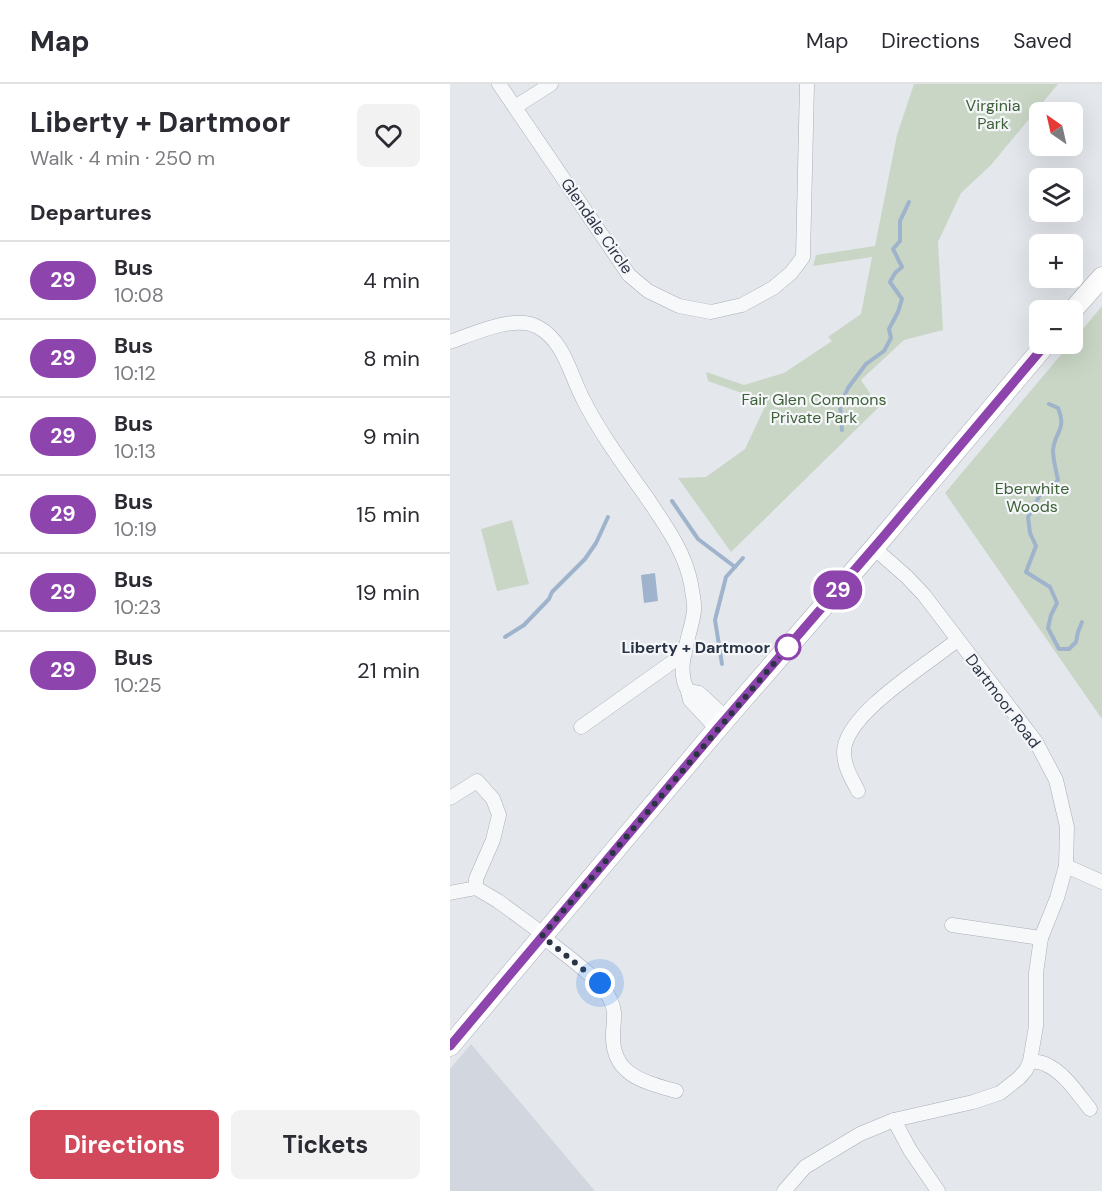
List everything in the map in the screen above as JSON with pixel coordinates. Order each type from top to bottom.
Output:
[{"type":"main road","points":[[1082,300],[1102,277]]},
{"type":"main road","points":[[450,1046],[1038,354]]},
{"type":"street","name":"Glendale Circle","points":[[499,84],[629,275],[648,291],[680,306],[711,312],[742,305],[773,288],[791,273],[803,257],[807,84]]},
{"type":"street","points":[[515,107],[551,84]]},
{"type":"street","points":[[450,342],[497,326],[521,323],[537,327],[548,335],[563,352],[583,399],[609,444],[664,523],[681,556],[691,582],[694,609],[682,673],[688,691],[699,693],[722,724]]},
{"type":"street","name":"Dartmoor Road","points":[[784,1191],[805,1167],[860,1134],[894,1120],[973,1102],[999,1093],[1026,1070],[1036,1026],[1036,973],[1041,938],[1057,898],[1066,866],[1067,827],[1056,780],[1036,742],[924,595],[874,548]]},
{"type":"street","points":[[858,791],[847,769],[844,751],[848,736],[859,720],[888,691],[957,640]]},
{"type":"street","points":[[581,727],[685,653]]},
{"type":"street","points":[[450,798],[477,781],[493,799],[499,815],[493,840],[476,879],[476,888]]},
{"type":"street","points":[[1066,866],[1102,882]]},
{"type":"street","points":[[450,893],[476,888],[498,901],[600,983],[610,997],[615,1013],[613,1036],[615,1056],[625,1070],[641,1081],[676,1091]]},
{"type":"street","points":[[952,925],[1041,938]]},
{"type":"street","points":[[1030,1060],[1045,1064],[1058,1073],[1071,1084],[1090,1109]]},
{"type":"street","points":[[894,1120],[910,1150],[938,1191]]},
{"type":"shaded area","points":[[471,1044],[595,1191],[450,1191],[450,1069]]},
{"type":"green space","points":[[914,84],[1058,84],[1043,102],[1029,102],[1029,119],[991,165],[961,193],[938,242],[943,330],[904,340],[861,380],[879,407],[731,552],[678,478],[706,477],[745,449],[767,402],[708,381],[706,372],[744,385],[784,373],[832,341],[828,337],[861,314],[872,257],[813,266],[816,255],[875,246],[897,135]]},
{"type":"green space","name":"Eberwhite Woods","points":[[1102,306],[1102,719],[945,493],[1062,354],[1083,354],[1083,329]]},
{"type":"green space","points":[[512,520],[529,584],[497,591],[481,529]]},
{"type":"water","points":[[655,573],[658,601],[644,603],[641,575]]},
{"type":"waterway","points":[[842,430],[840,405],[848,388],[866,364],[884,351],[891,338],[889,329],[902,299],[890,282],[902,267],[893,249],[900,241],[900,221],[909,202]]},
{"type":"waterway","points":[[1049,404],[1058,408],[1061,421],[1053,450],[1058,480],[1040,495],[1028,517],[1030,533],[1036,546],[1026,572],[1050,587],[1057,603],[1048,628],[1059,649],[1069,649],[1076,642],[1082,622]]},
{"type":"waterway","points":[[672,501],[698,539],[735,567]]},
{"type":"waterway","points":[[505,637],[524,625],[549,599],[552,592],[585,559],[596,543],[608,517]]},
{"type":"waterway","points":[[722,664],[715,620],[726,577],[743,558]]},
{"type":"bus line","name":"29","points":[[450,1046],[1038,354]]},
{"type":"place","name":"Liberty + Dartmoor","points":[[788,647]]},
{"type":"route","points":[[600,983],[542,936],[788,647]]},
{"type":"park label","name":"Virginia Park","points":[[993,114]]},
{"type":"park label","name":"Fair Glen Commons Private Park","points":[[814,408]]}]
